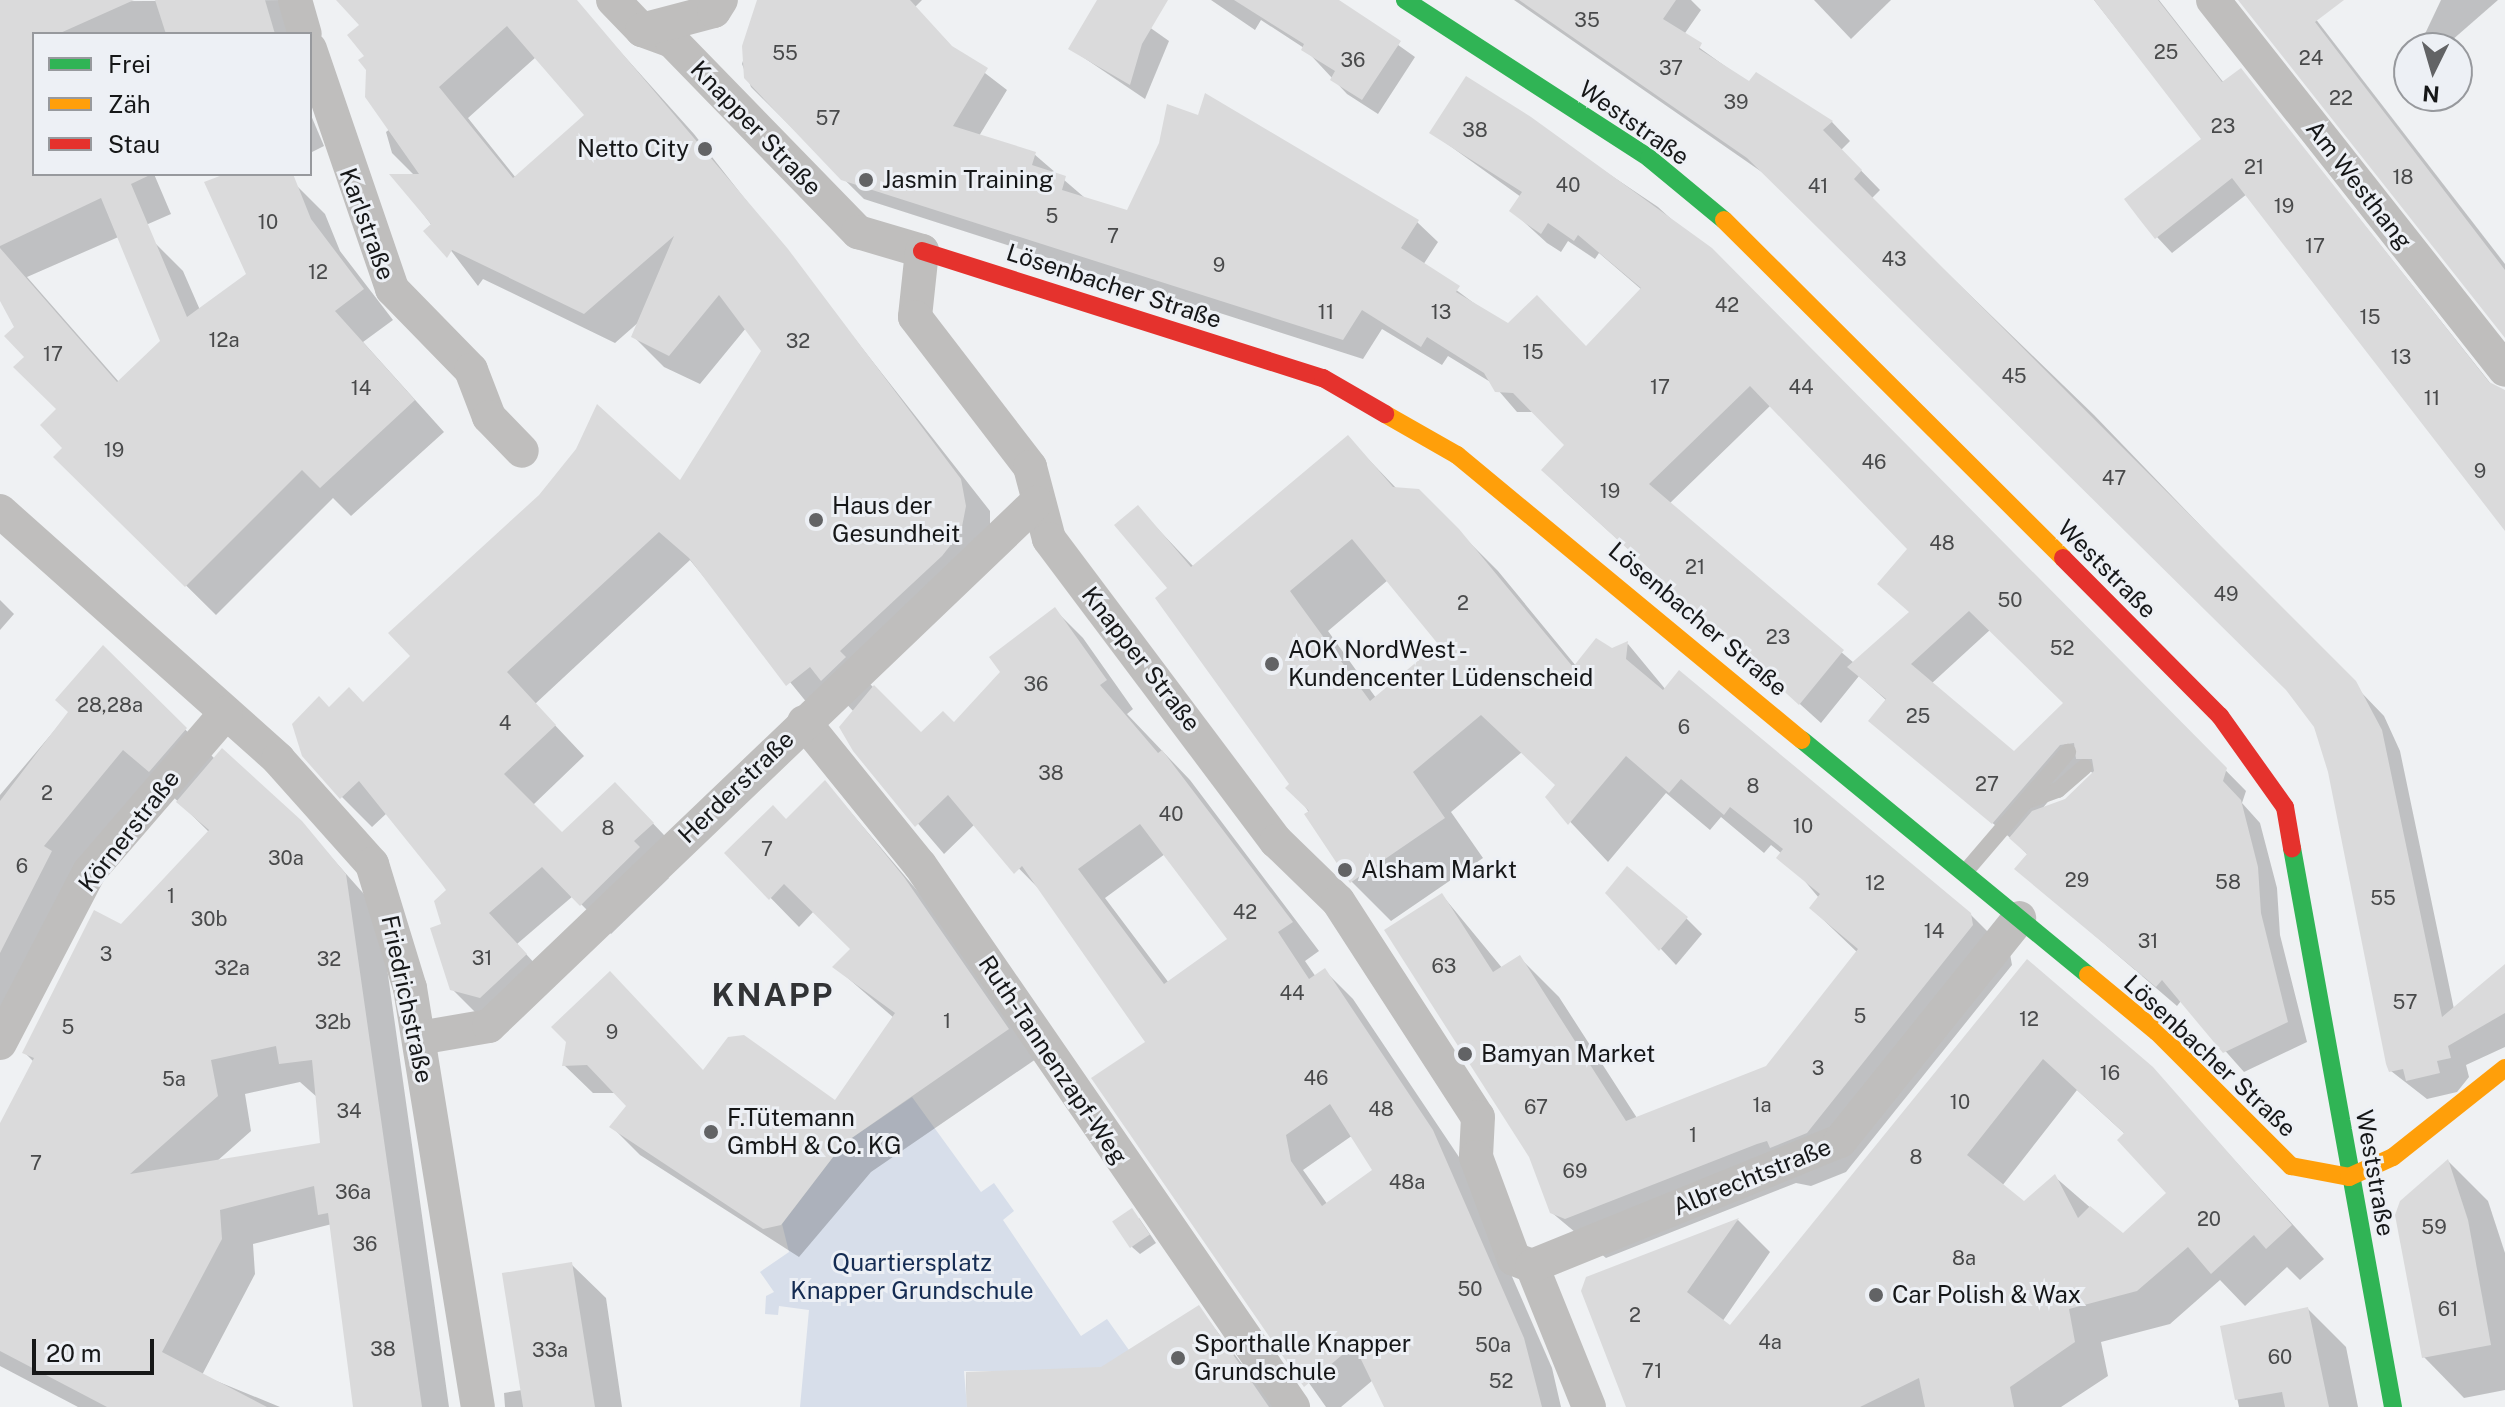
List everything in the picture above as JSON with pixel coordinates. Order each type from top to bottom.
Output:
[{"type":"street","points":[[295,0],[304,32]]},
{"type":"street","name":"Knapper Straße","points":[[613,0],[642,30],[672,41],[858,232],[922,251],[915,317],[1030,467],[1036,503],[1049,539],[1276,841],[1338,901],[1478,1117],[1476,1157],[1514,1259],[1532,1266],[1589,1407]]},
{"type":"street","points":[[642,30],[714,11],[721,0]]},
{"type":"street","name":"Weststraße","points":[[1405,0],[1649,158],[1743,236],[2220,716],[2285,807],[2325,999],[2349,1177],[2393,1407]]},
{"type":"street","name":"Am Westhang","points":[[2213,0],[2505,370]]},
{"type":"street","name":"Karlstraße","points":[[312,55],[392,289],[471,370],[489,417],[522,451]]},
{"type":"street","name":"Lösenbacher Straße","points":[[922,251],[1323,378],[1409,426],[1502,487],[2157,1032],[2291,1166],[2349,1177]]},
{"type":"street","name":"Herderstraße","points":[[419,1038],[489,1026],[1036,503]]},
{"type":"street","name":"Friedrichstraße","points":[[0,511],[226,713],[372,864],[419,1038],[478,1407]]},
{"type":"street","name":"Körnerstraße","points":[[0,1043],[89,872],[226,713]]},
{"type":"street","name":"Ruth-Tannenzapf-Weg","points":[[804,722],[920,865],[1293,1407]]},
{"type":"street","name":"Albrechtstraße","points":[[1532,1266],[1840,1141],[2019,918]]},
{"type":"street","points":[[2349,1177],[2393,1157],[2505,1068]]},
{"type":"lane","points":[[1965,873],[2068,752]]},
{"type":"lane","points":[[2025,802],[2058,790],[2084,767]]},
{"type":"green space","name":"Quartiersplatz Knapper Grundschule","points":[[912,1097],[981,1192],[994,1183],[1014,1211],[1003,1220],[1081,1336],[1107,1319],[1131,1353],[1109,1371],[964,1371],[967,1407],[800,1407],[809,1310],[779,1306],[778,1315],[765,1314],[766,1296],[774,1292],[760,1272],[789,1252],[782,1224],[843,1144]]},
{"type":"building","points":[[0,0],[134,0],[62,32],[32,32],[32,176],[148,176],[131,184],[187,317],[246,274],[204,182],[220,176],[294,176],[311,219],[364,289],[335,311],[415,400],[320,488],[302,470],[185,587],[53,457],[62,448],[40,425],[56,409],[13,367],[24,357],[4,336],[14,327],[0,301],[0,248],[117,382],[160,341],[101,198],[0,246]]},
{"type":"building","points":[[155,0],[265,0],[274,32],[165,32]]},
{"type":"building","points":[[336,0],[577,0],[788,249],[961,479],[966,506],[961,532],[942,556],[840,651],[846,657],[821,681],[810,667],[786,686],[689,558],[659,532],[507,672],[556,725],[504,774],[562,832],[615,782],[654,823],[634,841],[640,847],[580,906],[542,867],[489,913],[527,954],[480,998],[450,990],[430,928],[441,924],[434,901],[446,890],[359,781],[340,799],[302,756],[292,724],[319,696],[329,707],[349,687],[363,702],[410,656],[388,633],[539,495],[576,449],[597,404],[680,480],[761,351],[719,295],[669,356],[631,337],[674,236],[584,314],[452,250],[447,258],[423,231],[431,224],[389,174],[419,174],[365,97],[366,70],[358,60],[364,56],[347,35],[359,25]],"holes":[[[507,26],[584,115],[513,178],[439,87]]]},
{"type":"building","points":[[757,0],[910,0],[952,46],[988,68],[953,126],[1036,152],[1032,165],[1066,176],[1062,190],[1127,210],[1159,143],[1167,104],[1198,115],[1205,93],[1419,220],[1401,248],[1460,286],[1456,292],[1508,323],[1537,295],[1586,346],[1641,288],[1578,235],[1574,241],[1548,223],[1541,234],[1525,223],[1509,211],[1522,192],[1429,133],[1466,76],[1531,117],[1712,248],[2227,768],[2223,781],[2241,800],[2258,867],[2261,913],[2288,1022],[2223,1053],[2162,980],[2156,987],[2014,869],[2027,854],[2009,838],[2032,811],[2065,799],[2094,771],[2092,759],[2076,759],[2074,743],[2060,745],[1992,824],[1868,721],[1886,699],[1847,667],[1909,612],[1877,584],[1907,549],[1750,386],[1649,484],[1844,650],[1799,705],[1541,470],[1564,445],[1513,393],[1495,392],[1484,373],[1427,337],[1421,347],[1362,310],[1343,340],[841,180],[744,78],[742,46]],"holes":[[[1969,611],[2063,703],[2014,751],[1911,664]]]},
{"type":"building","points":[[1097,0],[1168,0],[1142,44],[1130,85],[1068,49]]},
{"type":"building","points":[[1234,0],[1339,0],[1401,41],[1362,100],[1330,80],[1335,71],[1301,50],[1304,44]]},
{"type":"building","points":[[1519,0],[1676,0],[1663,19],[1702,43],[1699,49],[1749,81],[1756,72],[1833,121],[1823,130],[1862,170],[1854,179],[2356,681],[2382,730],[2442,1017],[2505,964],[2505,1013],[2448,1046],[2451,1058],[2437,1061],[2440,1073],[2406,1081],[2403,1069],[2389,1072],[2328,772],[2314,727],[2286,690],[1747,158]]},
{"type":"building","points":[[2094,0],[2158,0],[2222,82],[2241,68],[2489,382],[2505,390],[2505,531],[2232,178],[2155,239],[2140,220],[2124,199],[2201,139]]},
{"type":"building","points":[[2238,0],[2344,0],[2315,22],[2505,270],[2505,338]]},
{"type":"building","points":[[1348,435],[1393,487],[1419,489],[1459,529],[1573,667],[1596,638],[1612,648],[1628,641],[1626,659],[1663,690],[1679,670],[1971,913],[1973,925],[1807,1133],[1770,1148],[1767,1141],[1757,1144],[1565,1219],[1550,1213],[1529,1157],[1384,930],[1442,893],[1493,972],[1520,955],[1626,1121],[1766,1066],[1858,949],[1809,908],[1820,894],[1776,858],[1783,849],[1730,807],[1724,815],[1681,779],[1669,793],[1626,756],[1568,825],[1545,797],[1555,785],[1481,715],[1413,772],[1445,818],[1350,883],[1304,814],[1309,811],[1285,788],[1289,784],[1155,598],[1167,588],[1114,525],[1138,505],[1191,567]],"holes":[[[1352,539],[1438,644],[1370,701],[1290,591]]]},
{"type":"building","points":[[1055,607],[1107,680],[1100,685],[1158,753],[1162,750],[1293,922],[1278,932],[1309,979],[1325,968],[1433,1130],[1524,1338],[1542,1407],[1384,1407],[1354,1345],[1304,1387],[1091,1078],[1145,1042],[1022,866],[1014,874],[948,795],[915,827],[853,751],[839,727],[874,685],[921,732],[943,711],[954,722],[1000,672],[989,657]],"holes":[[[1140,824],[1227,939],[1164,984],[1078,869]],[[1330,1104],[1372,1170],[1322,1206],[1291,1161],[1286,1135]]]},
{"type":"building","points":[[103,645],[187,728],[149,772],[123,750],[44,846],[52,851],[0,953],[0,801],[68,712],[55,700]]},
{"type":"building","points":[[222,748],[302,821],[346,874],[422,1407],[353,1407],[328,1213],[318,1215],[314,1186],[220,1210],[222,1239],[162,1352],[267,1407],[107,1407],[0,1351],[0,1123],[34,1058],[22,1053],[94,910],[121,924],[209,830],[176,802]],"holes":[[[276,1046],[279,1064],[312,1060],[320,1143],[130,1174],[218,1096],[211,1060]]]},
{"type":"building","points":[[825,780],[904,877],[1009,1029],[843,1144],[781,1225],[763,1229],[609,1127],[626,1106],[587,1065],[562,1066],[566,1042],[551,1027],[610,971],[703,1070],[728,1037],[744,1035],[835,1100],[895,1013],[832,967],[850,949],[784,884],[769,900],[724,853],[773,805],[786,819]]},
{"type":"building","points":[[1627,866],[1688,917],[1659,951],[1605,893]]},
{"type":"building","points":[[2027,959],[2153,1067],[2292,1225],[2266,1249],[2254,1235],[2211,1274],[2188,1247],[2137,1291],[2069,1309],[2075,1342],[2010,1387],[2014,1407],[1925,1407],[1919,1378],[1860,1407],[1626,1407],[1581,1291],[1586,1277],[1739,1218],[1687,1292],[1730,1325]],"holes":[[[2043,1059],[2124,1133],[2117,1140],[2166,1193],[2123,1233],[2090,1206],[2078,1218],[2055,1174],[2024,1201],[1967,1155]]]},
{"type":"building","points":[[2448,1159],[2468,1220],[2491,1345],[2422,1358],[2395,1215],[2400,1201]]},
{"type":"building","points":[[1132,1208],[1150,1235],[1130,1248],[1112,1221]]},
{"type":"building","points":[[572,1262],[595,1407],[523,1407],[502,1273]]},
{"type":"building","points":[[1199,1305],[1269,1407],[967,1407],[966,1372],[1101,1367]]},
{"type":"building","points":[[2308,1307],[2329,1407],[2285,1407],[2282,1392],[2235,1400],[2220,1326]]},
{"type":"traffic: fast","points":[[1405,0],[1649,158],[1724,220]]},
{"type":"traffic: fast","points":[[1802,740],[2088,975]]},
{"type":"traffic: fast","points":[[2292,848],[2393,1407]]},
{"type":"traffic: slow","points":[[1724,220],[2063,558]]},
{"type":"traffic: slow","points":[[1385,414],[1457,455],[1802,740]]},
{"type":"traffic: slow","points":[[2088,975],[2157,1032],[2291,1166],[2349,1177]]},
{"type":"traffic: slow","points":[[2349,1177],[2393,1157],[2505,1068]]},
{"type":"traffic: jam","points":[[922,251],[1323,378],[1385,414]]},
{"type":"traffic: jam","points":[[2063,558],[2220,716],[2285,807],[2292,848]]},
{"type":"place","name":"Netto City","points":[[705,149]]},
{"type":"place","name":"Jasmin Training","points":[[866,180]]},
{"type":"place","name":"Haus der Gesundheit","points":[[816,520]]},
{"type":"place","name":"AOK NordWest - Kundencenter Lüdenscheid","points":[[1272,664]]},
{"type":"place","name":"Alsham Markt","points":[[1345,870]]},
{"type":"place","name":"Bamyan Market","points":[[1465,1054]]},
{"type":"place","name":"F.Tütemann GmbH & Co. KG","points":[[711,1132]]},
{"type":"place","name":"Car Polish & Wax","points":[[1876,1295]]},
{"type":"place","name":"Sporthalle Knapper Grundschule","points":[[1178,1358]]},
{"type":"district","name":"KNAPP","points":[[773,995]]}]
